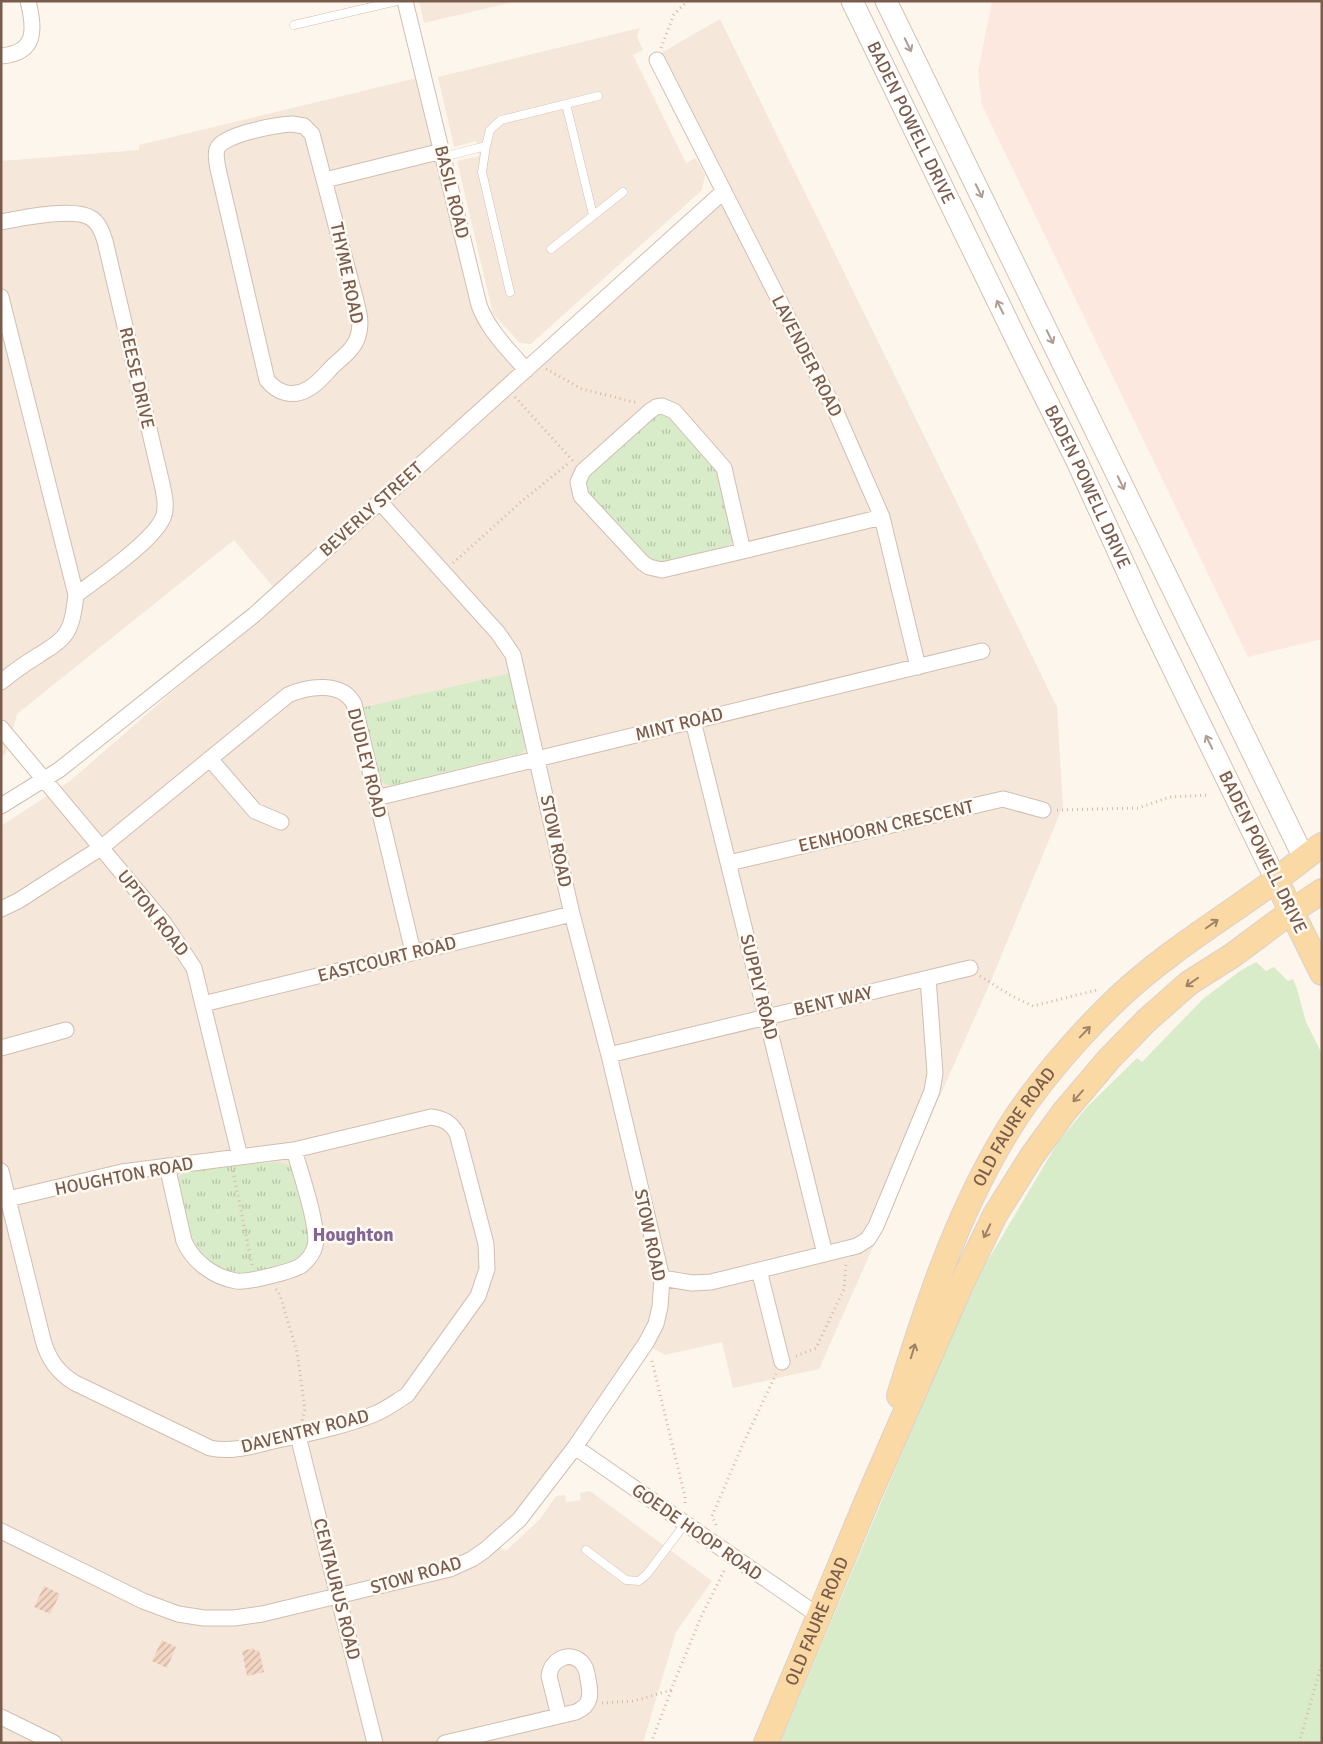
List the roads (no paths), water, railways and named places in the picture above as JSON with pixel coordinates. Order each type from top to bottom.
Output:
[{"type":"main road","name":"BADEN POWELL DRIVE","points":[[852,1],[1076,459],[1149,619],[1322,973]]},
{"type":"main road","name":"BADEN POWELL DRIVE","points":[[886,1],[1313,852],[1321,892]]},
{"type":"main road","name":"OLD FAURE ROAD","points":[[868,1498],[914,1346],[938,1279],[968,1204],[1002,1140],[1043,1082],[1078,1039],[1119,997],[1169,954],[1313,852]]},
{"type":"main road","name":"OLD FAURE ROAD","points":[[766,1743],[868,1498],[961,1285],[996,1215],[1032,1156],[1064,1112],[1147,1020],[1189,983],[1233,955],[1321,892]]},
{"type":"street","points":[[1,56],[20,52],[30,41],[33,26],[28,1]]},
{"type":"street","name":"BASIL ROAD","points":[[405,1],[479,305],[484,318],[492,330],[531,365]]},
{"type":"street","name":"LAVENDER ROAD","points":[[657,60],[836,412],[882,517],[918,667]]},
{"type":"street","name":"THYME ROAD","points":[[292,124],[304,126],[312,134],[325,180],[361,326],[358,338],[351,350],[308,389],[294,393],[284,393],[274,388],[268,380],[218,169],[217,150],[225,140],[254,131],[292,124]]},
{"type":"street","points":[[325,180],[442,154]]},
{"type":"street","name":"BEVERLY STREET","points":[[1,806],[59,770],[254,615],[724,191]]},
{"type":"street","name":"REESE DRIVE","points":[[1,222],[70,212],[83,214],[92,218],[98,224],[105,241],[162,484],[165,509],[159,525],[139,546],[76,595]]},
{"type":"street","points":[[1,297],[76,595],[70,627],[58,643],[14,671],[1,682]]},
{"type":"street","points":[[743,551],[724,468],[674,411],[662,406],[656,407],[583,471],[578,482],[581,496],[643,563],[655,569],[669,569],[743,551],[882,517]]},
{"type":"street","name":"STOW ROAD","points":[[1,1531],[143,1601],[178,1614],[204,1618],[234,1618],[262,1614],[429,1575],[472,1559],[519,1520],[575,1447],[646,1343],[656,1324],[660,1307],[662,1278],[609,1055],[572,914],[513,655],[498,632],[380,502]]},
{"type":"street","name":"MINT ROAD","points":[[376,798],[982,651]]},
{"type":"street","name":"DUDLEY ROAD","points":[[102,848],[288,695],[310,688],[334,689],[347,695],[354,704],[413,952]]},
{"type":"street","name":"SUPPLY ROAD","points":[[693,721],[825,1254]]},
{"type":"street","name":"UPTON ROAD","points":[[1,728],[164,923],[194,968],[236,1163]]},
{"type":"street","points":[[210,759],[256,811],[281,822]]},
{"type":"street","name":"EENHOORN CRESCENT","points":[[728,864],[1003,800],[1043,810]]},
{"type":"street","points":[[1,909],[18,901],[102,848]]},
{"type":"street","name":"EASTCOURT ROAD","points":[[203,1004],[572,914]]},
{"type":"street","name":"BENT WAY","points":[[609,1055],[970,968]]},
{"type":"street","points":[[662,1278],[692,1283],[711,1282],[847,1249],[863,1243],[873,1233],[932,1091],[935,1073],[928,978]]},
{"type":"street","points":[[1,1048],[66,1030]]},
{"type":"street","name":"DAVENTRY ROAD","points":[[1,1170],[45,1349],[55,1366],[68,1378],[210,1448],[218,1450],[239,1449],[298,1436],[356,1420],[378,1412],[406,1395],[478,1296],[487,1269],[486,1244],[457,1133],[451,1123],[431,1117],[236,1163]]},
{"type":"street","points":[[167,1166],[184,1242],[194,1258],[209,1270],[242,1282],[260,1274],[297,1268],[308,1260],[315,1247],[316,1232],[294,1150]]},
{"type":"street","name":"HOUGHTON ROAD","points":[[8,1200],[122,1172],[167,1166],[236,1163]]},
{"type":"street","points":[[759,1270],[782,1362]]},
{"type":"street","name":"CENTAURUS ROAD","points":[[298,1436],[375,1743]]},
{"type":"street","name":"GOEDE HOOP ROAD","points":[[575,1447],[819,1616]]},
{"type":"street","points":[[445,1743],[491,1737],[558,1716]]},
{"type":"street","points":[[1,1717],[54,1743]]},
{"type":"lane","points":[[294,25],[397,1]]},
{"type":"lane","points":[[510,292],[482,172],[490,130],[501,120],[598,96]]},
{"type":"lane","points":[[566,104],[593,215]]},
{"type":"lane","points":[[442,154],[486,146]]},
{"type":"lane","points":[[551,249],[623,192]]},
{"type":"lane","points":[[586,1550],[626,1580],[639,1581],[647,1574],[686,1524]]},
{"type":"district","name":"Houghton","points":[[353,1235]]}]
